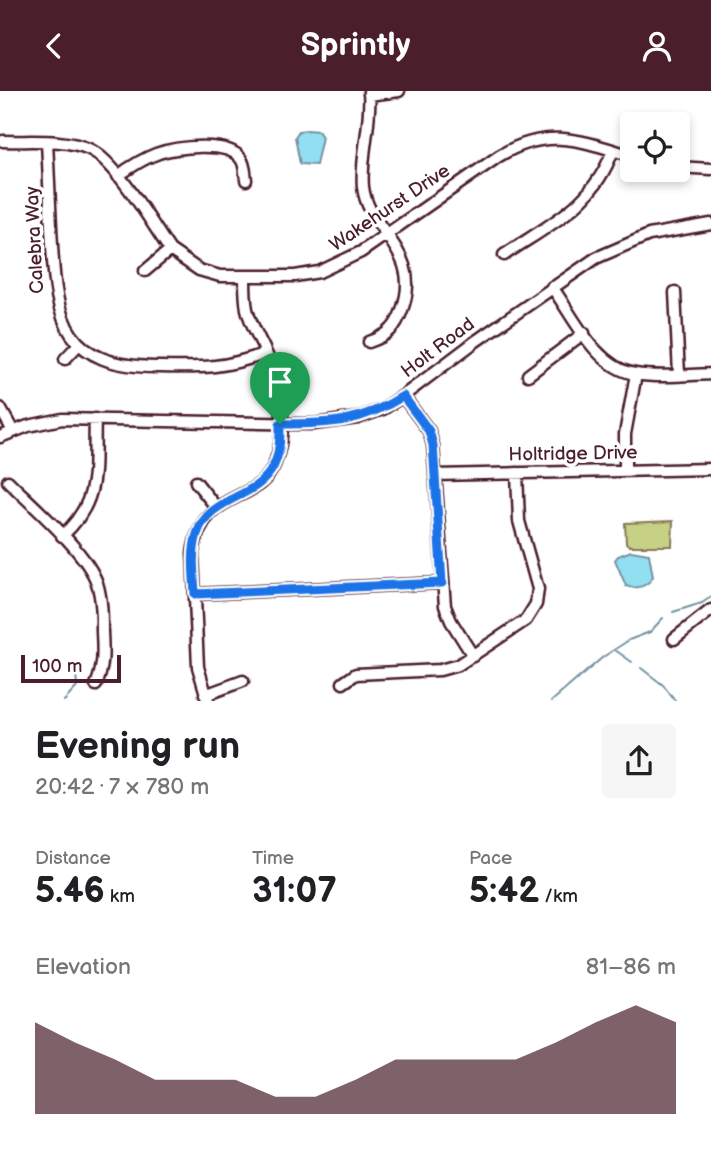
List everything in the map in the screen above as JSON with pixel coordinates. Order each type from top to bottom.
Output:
[{"type":"street","points":[[369,342],[382,338],[392,329],[406,298],[406,271],[400,255],[369,206],[363,186],[369,93],[399,91]]},
{"type":"street","name":"Wakehurst Drive","points":[[3,141],[72,144],[91,150],[107,162],[170,250],[199,270],[220,276],[245,277],[295,276],[319,272],[347,260],[499,156],[524,143],[553,138],[574,139],[620,152]]},
{"type":"street","name":"Calebra Way","points":[[47,143],[54,292],[61,317],[79,344],[106,361],[138,367],[218,368],[266,353]]},
{"type":"street","points":[[118,176],[155,154],[183,149],[224,148],[238,155],[243,161],[246,180]]},
{"type":"street","points":[[504,255],[583,201],[603,176],[613,150]]},
{"type":"street","points":[[690,168],[711,169]]},
{"type":"street","name":"Holt Road","points":[[0,437],[13,431],[62,419],[280,424],[350,421],[383,409],[403,396],[552,287],[618,246],[668,230],[711,224]]},
{"type":"street","points":[[145,271],[170,250]]},
{"type":"street","points":[[243,681],[207,698],[198,667],[193,554],[197,535],[216,507],[261,483],[270,474],[278,452],[281,394],[247,309],[245,277]]},
{"type":"street","points":[[552,287],[584,333],[610,363],[636,374],[711,374]]},
{"type":"street","points":[[675,292],[679,375]]},
{"type":"street","points":[[528,375],[584,333]]},
{"type":"street","points":[[65,359],[79,344]]},
{"type":"street","points":[[625,471],[625,434],[636,374]]},
{"type":"street","points":[[403,396],[429,431],[447,614],[473,656]]},
{"type":"street","points":[[0,408],[13,431]]},
{"type":"street","points":[[62,535],[84,512],[91,497],[95,419]]},
{"type":"street","name":"Holtridge Drive","points":[[435,475],[711,469]]},
{"type":"street","points":[[343,683],[356,674],[450,668],[473,656],[526,620],[538,599],[537,583],[519,521],[517,473]]},
{"type":"street","points":[[8,481],[88,565],[99,591],[103,670],[96,685]]},
{"type":"street","points":[[197,482],[216,507]]},
{"type":"street","points":[[195,594],[442,583]]},
{"type":"street","points":[[674,639],[711,610]]},
{"type":"green space","points":[[673,521],[672,546],[630,546],[626,543],[625,523]]},
{"type":"water","points":[[299,131],[318,131],[322,137],[316,165],[300,164],[295,137]]},
{"type":"water","points":[[631,551],[649,554],[653,577],[645,585],[626,586],[615,560]]},
{"type":"waterway","points":[[673,612],[702,603],[711,597]]},
{"type":"waterway","points":[[552,701],[603,657],[629,640],[650,632],[663,618]]},
{"type":"waterway","points":[[615,650],[632,662]]},
{"type":"waterway","points":[[641,668],[663,685],[675,701]]},
{"type":"waterway","points":[[64,701],[77,687],[76,673]]},
{"type":"route","points":[[403,396],[429,431],[433,445],[442,583],[195,594],[193,554],[200,527],[216,507],[261,483],[270,474],[278,452],[280,424],[350,421],[383,409],[403,396]]}]
